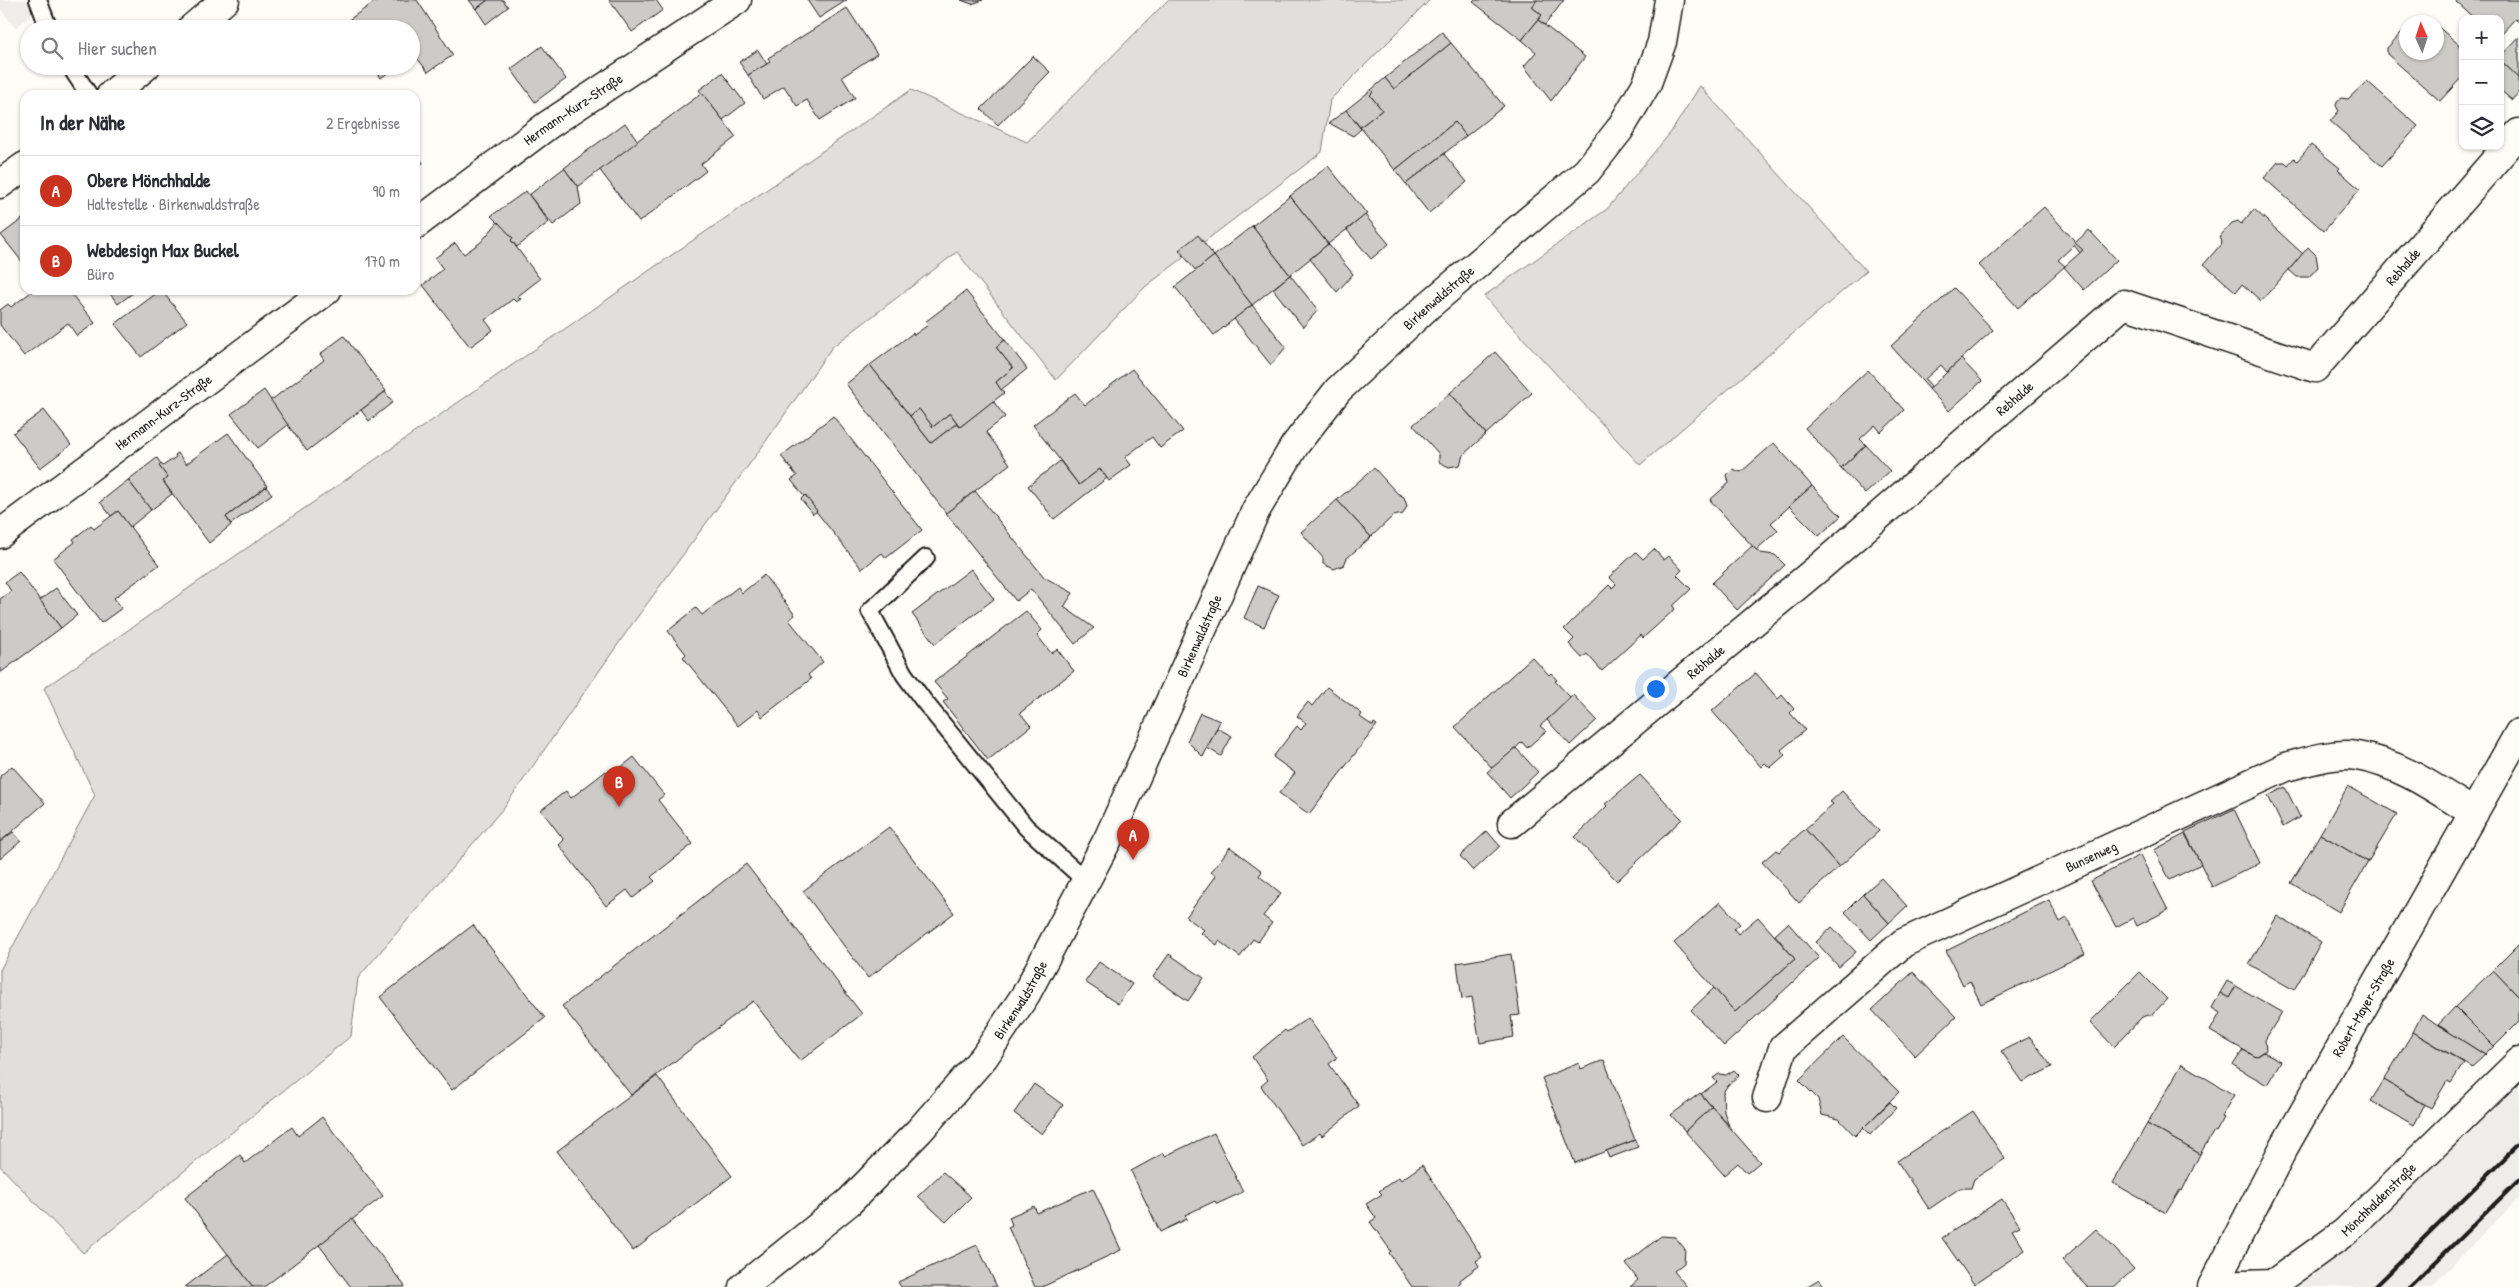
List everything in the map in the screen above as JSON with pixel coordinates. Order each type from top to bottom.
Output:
[{"type":"street","points":[[202,20],[225,0]]},
{"type":"street","name":"Hermann-Kurz-Straße","points":[[420,221],[548,125],[737,0]]},
{"type":"street","name":"Birkenwaldstraße","points":[[743,1287],[849,1202],[919,1131],[984,1057],[1026,994],[1108,839],[1256,510],[1295,445],[1338,390],[1428,306],[1587,171],[1620,129],[1647,83],[1662,42],[1669,0]]},
{"type":"street","points":[[117,90],[135,75]]},
{"type":"street","name":"Rebhalde","points":[[1512,823],[1822,565],[2124,304],[2315,368],[2519,134]]},
{"type":"street","points":[[0,184],[20,170]]},
{"type":"street","name":"Hermann-Kurz-Straße","points":[[0,534],[321,295]]},
{"type":"street","name":"Robert-Mayer-Straße","points":[[2213,1286],[2284,1146],[2519,733]]},
{"type":"street","name":"Bunsenweg","points":[[1767,1098],[1783,1048],[1904,943],[2286,767],[2321,758],[2356,755],[2399,768],[2474,812]]},
{"type":"street","name":"Mönchhaldenstraße","points":[[2213,1286],[2274,1284],[2344,1232],[2519,1062]]},
{"type":"lane","points":[[38,0],[46,20]]},
{"type":"lane","points":[[76,75],[86,90]]},
{"type":"lane","points":[[926,558],[870,611],[904,674],[923,700],[1026,827],[1086,881]]},
{"type":"shaded area","points":[[0,0],[51,0],[25,20],[20,20],[20,24],[15,28],[0,8]]},
{"type":"shaded area","points":[[1168,0],[1430,0],[1330,100],[1322,152],[1145,287],[1056,380],[957,252],[832,347],[759,451],[630,627],[505,806],[358,978],[351,1036],[83,1253],[0,1166],[0,970],[95,795],[44,688],[911,90],[1027,142]]},
{"type":"shaded area","points":[[1700,86],[1866,271],[1640,465],[1484,296],[1607,209],[1671,132]]},
{"type":"shaded area","points":[[2519,1071],[2519,1198],[2431,1287],[2297,1287]]},
{"type":"building","points":[[377,0],[417,0],[453,55],[428,72],[420,62],[420,20],[349,20]]},
{"type":"building","points":[[469,0],[488,0],[476,9]]},
{"type":"building","points":[[488,0],[503,0],[508,7],[486,24],[476,9]]},
{"type":"building","points":[[609,0],[656,0],[663,10],[632,32]]},
{"type":"building","points":[[807,0],[847,0],[819,18]]},
{"type":"building","points":[[961,0],[983,0],[972,4]]},
{"type":"building","points":[[1475,0],[1537,0],[1532,7],[1542,15],[1522,40],[1473,2]]},
{"type":"building","points":[[1537,0],[1564,0],[1545,25],[1538,20],[1542,15],[1532,7]]},
{"type":"building","points":[[2457,0],[2519,0],[2519,22],[2515,19],[2504,31],[2504,15],[2471,15],[2456,2]]},
{"type":"building","points":[[847,8],[877,54],[842,77],[855,98],[820,120],[807,100],[797,106],[784,86],[763,99],[748,75],[770,62],[768,58]]},
{"type":"building","points":[[1538,20],[1585,57],[1551,101],[1524,66],[1536,52],[1522,40]]},
{"type":"building","points":[[1442,32],[1451,43],[1394,89],[1385,78]]},
{"type":"building","points":[[2444,32],[2459,45],[2459,80],[2440,101],[2387,54],[2387,48],[2399,35],[2399,60],[2444,60]]},
{"type":"building","points":[[2519,37],[2519,78],[2504,64],[2504,53]]},
{"type":"building","points":[[1451,43],[1504,106],[1466,136],[1455,122],[1395,170],[1360,127],[1382,110],[1370,95],[1373,92],[1371,90],[1385,78],[1394,89]]},
{"type":"building","points":[[542,46],[566,79],[535,102],[511,69]]},
{"type":"building","points":[[758,50],[767,64],[748,75],[739,62]]},
{"type":"building","points":[[1033,56],[1050,72],[998,125],[981,109]]},
{"type":"building","points":[[2504,64],[2519,78],[2519,92],[2512,100],[2504,93]]},
{"type":"building","points":[[722,73],[745,103],[723,120],[699,90]]},
{"type":"building","points":[[2367,81],[2418,126],[2382,166],[2330,121],[2339,111],[2336,106],[2337,101],[2341,98],[2348,99]]},
{"type":"building","points":[[1371,90],[1373,92],[1370,95],[1382,110],[1360,127],[1346,110]]},
{"type":"building","points":[[702,93],[736,137],[701,164],[706,171],[639,222],[599,169]]},
{"type":"building","points":[[1346,110],[1361,129],[1353,136],[1329,123]]},
{"type":"building","points":[[1455,122],[1466,136],[1406,184],[1395,170]]},
{"type":"building","points":[[625,123],[638,141],[578,187],[564,168]]},
{"type":"building","points":[[2311,145],[2340,168],[2338,170],[2360,189],[2324,231],[2264,178],[2278,162],[2285,162],[2288,165],[2294,158],[2297,161]]},
{"type":"building","points":[[1444,154],[1467,182],[1429,213],[1406,184]]},
{"type":"building","points":[[1328,166],[1367,214],[1328,244],[1290,196]]},
{"type":"building","points":[[564,168],[578,187],[581,204],[553,225],[529,195]]},
{"type":"building","points":[[526,191],[549,222],[517,247],[511,240],[513,238],[491,216]]},
{"type":"building","points":[[1290,196],[1328,244],[1290,275],[1252,226]]},
{"type":"building","points":[[2044,207],[2083,250],[2080,253],[2074,245],[2058,260],[2065,266],[2018,308],[1979,265]]},
{"type":"building","points":[[2254,209],[2303,254],[2261,301],[2242,284],[2236,292],[2204,264],[2222,243],[2220,236],[2232,223],[2238,221],[2241,224]]},
{"type":"building","points":[[1365,215],[1389,244],[1371,259],[1347,230]]},
{"type":"building","points":[[20,221],[20,259],[1,235]]},
{"type":"building","points":[[498,222],[513,238],[511,240],[540,279],[518,296],[521,299],[516,302],[513,299],[485,320],[493,330],[470,347],[423,285],[443,269],[435,258],[455,243],[464,254],[481,242]]},
{"type":"building","points":[[1252,226],[1290,275],[1252,305],[1214,256]]},
{"type":"building","points":[[2089,230],[2117,260],[2084,290],[2064,267],[2083,250],[2075,243]]},
{"type":"building","points":[[1198,235],[1214,256],[1196,271],[1179,250]]},
{"type":"building","points":[[1328,244],[1353,274],[1337,292],[1310,259]]},
{"type":"building","points":[[2308,247],[2316,255],[2318,267],[2309,277],[2297,277],[2289,270]]},
{"type":"building","points":[[1214,256],[1252,305],[1214,335],[1175,287]]},
{"type":"building","points":[[1290,275],[1318,310],[1303,327],[1273,289]]},
{"type":"building","points":[[1954,288],[1993,330],[1947,372],[1941,365],[1925,379],[1932,387],[1929,389],[1891,346]]},
{"type":"building","points":[[966,291],[1005,340],[996,347],[1013,368],[996,382],[1004,393],[960,427],[950,413],[933,427],[919,409],[910,416],[870,365],[913,333],[914,335],[928,325],[925,322]]},
{"type":"building","points":[[27,295],[72,295],[95,323],[77,336],[68,323],[24,356],[0,325],[0,310],[8,304],[11,307]]},
{"type":"building","points":[[111,295],[130,295],[118,304]]},
{"type":"building","points":[[154,295],[165,295],[187,322],[141,357],[115,324]]},
{"type":"building","points":[[1252,305],[1286,347],[1271,365],[1234,319]]},
{"type":"building","points":[[344,336],[386,391],[307,451],[270,401],[324,360],[320,354]]},
{"type":"building","points":[[1005,340],[1027,369],[1001,390],[996,382],[1013,368],[996,347]]},
{"type":"building","points":[[1495,352],[1532,393],[1486,434],[1450,393]]},
{"type":"building","points":[[1961,359],[1982,381],[1949,411],[1929,389]]},
{"type":"building","points":[[870,365],[931,443],[957,423],[960,427],[993,401],[1005,417],[986,432],[1010,464],[946,513],[846,384]]},
{"type":"building","points":[[1132,369],[1183,431],[1160,448],[1152,437],[1125,457],[1131,465],[1109,481],[1100,469],[1079,485],[1033,425],[1075,393],[1085,405]]},
{"type":"building","points":[[1868,370],[1904,410],[1881,432],[1875,425],[1860,439],[1866,445],[1841,468],[1805,428]]},
{"type":"building","points":[[264,390],[288,425],[258,448],[231,414]]},
{"type":"building","points":[[385,392],[393,402],[369,421],[361,410]]},
{"type":"building","points":[[1450,393],[1486,434],[1463,455],[1460,465],[1449,467],[1439,462],[1439,454],[1413,425]]},
{"type":"building","points":[[919,409],[933,427],[950,413],[957,423],[931,443],[910,416]]},
{"type":"building","points":[[44,410],[71,445],[40,468],[13,433]]},
{"type":"building","points":[[833,416],[922,530],[886,558],[882,553],[862,569],[791,480],[797,476],[781,456]]},
{"type":"building","points":[[228,433],[267,486],[226,517],[231,525],[209,543],[163,481],[168,478],[159,466],[161,464],[163,466],[176,457],[175,455],[178,453],[186,464]]},
{"type":"building","points":[[1774,443],[1812,486],[1771,523],[1778,530],[1756,550],[1710,500],[1729,483],[1727,475],[1733,469],[1741,472]]},
{"type":"building","points":[[1866,445],[1890,471],[1865,494],[1841,468]]},
{"type":"building","points":[[157,458],[161,464],[159,466],[168,478],[163,481],[172,494],[151,510],[128,480]]},
{"type":"building","points":[[1060,461],[1079,485],[1100,469],[1107,478],[1054,519],[1028,486]]},
{"type":"building","points":[[1374,468],[1397,493],[1404,497],[1407,506],[1403,514],[1393,516],[1371,537],[1337,500]]},
{"type":"building","points":[[128,480],[151,510],[130,527],[118,511],[111,516],[100,502]]},
{"type":"building","points":[[1812,486],[1841,516],[1819,536],[1789,506]]},
{"type":"building","points":[[266,487],[272,494],[231,524],[226,517]]},
{"type":"building","points":[[975,491],[1044,577],[1073,593],[1064,607],[1094,628],[1075,644],[1031,589],[1016,601],[946,513]]},
{"type":"building","points":[[805,495],[817,511],[813,514],[801,499]]},
{"type":"building","points":[[1337,500],[1371,537],[1347,558],[1344,565],[1334,569],[1323,564],[1323,558],[1301,532]]},
{"type":"building","points":[[118,511],[159,565],[114,598],[122,608],[101,623],[53,559],[75,542],[73,539],[91,525],[94,529]]},
{"type":"building","points":[[1752,546],[1760,553],[1775,555],[1785,565],[1737,610],[1712,583]]},
{"type":"building","points":[[1654,549],[1664,560],[1669,556],[1682,570],[1677,575],[1691,589],[1673,606],[1675,609],[1643,638],[1641,635],[1602,671],[1587,654],[1582,658],[1569,644],[1574,639],[1564,629],[1609,585],[1612,588],[1616,584],[1609,577],[1636,552],[1643,559]]},
{"type":"building","points":[[971,569],[994,599],[935,644],[912,614]]},
{"type":"building","points":[[19,572],[61,628],[0,673],[0,599],[11,591],[5,582]]},
{"type":"building","points":[[764,575],[795,615],[789,620],[823,662],[808,675],[811,679],[762,717],[758,710],[738,726],[683,657],[686,654],[668,631],[696,608],[702,615],[738,587],[742,593]]},
{"type":"building","points":[[1258,586],[1279,595],[1264,627],[1244,618]]},
{"type":"building","points":[[56,588],[77,615],[61,628],[40,600]]},
{"type":"building","points":[[1026,611],[1042,630],[1037,635],[1051,653],[1057,649],[1074,671],[1020,713],[1031,726],[988,760],[943,702],[948,699],[934,682]]},
{"type":"building","points":[[1532,657],[1549,675],[1551,673],[1557,680],[1555,681],[1571,698],[1540,726],[1546,731],[1527,748],[1522,742],[1493,769],[1455,727]]},
{"type":"building","points":[[1756,673],[1778,699],[1782,695],[1794,709],[1790,713],[1805,730],[1781,750],[1785,755],[1770,768],[1765,763],[1761,767],[1712,711]]},
{"type":"building","points":[[1327,687],[1362,714],[1360,717],[1373,726],[1374,723],[1377,725],[1309,814],[1279,793],[1295,773],[1273,757],[1297,726],[1301,730],[1306,723],[1297,716],[1308,702],[1312,706]]},
{"type":"building","points":[[1573,695],[1597,720],[1570,745],[1547,720]]},
{"type":"building","points":[[1200,713],[1220,721],[1203,757],[1187,741]]},
{"type":"building","points":[[1217,728],[1232,736],[1221,756],[1207,748]]},
{"type":"building","points":[[1516,748],[1538,772],[1510,798],[1487,772]]},
{"type":"building","points":[[634,757],[664,795],[658,800],[693,844],[651,877],[655,881],[633,898],[627,890],[606,906],[559,845],[564,840],[541,810],[566,791],[571,798],[606,771],[610,776]]},
{"type":"building","points":[[12,766],[45,803],[0,842],[0,776]]},
{"type":"building","points":[[1640,775],[1682,819],[1617,881],[1575,837],[1607,806],[1605,804]]},
{"type":"building","points":[[2348,786],[2397,814],[2368,862],[2320,834]]},
{"type":"building","points":[[2285,787],[2300,817],[2283,827],[2268,796]]},
{"type":"building","points":[[1842,791],[1879,831],[1839,867],[1805,829],[1833,804],[1830,802]]},
{"type":"building","points":[[2234,809],[2260,863],[2212,887],[2185,832]]},
{"type":"building","points":[[889,827],[954,913],[868,978],[803,891]]},
{"type":"building","points":[[1805,829],[1839,867],[1799,903],[1762,862],[1776,850],[1779,852]]},
{"type":"building","points":[[1487,831],[1500,846],[1473,871],[1460,856]]},
{"type":"building","points":[[13,832],[21,841],[0,859],[0,842]]},
{"type":"building","points":[[2185,834],[2201,864],[2170,880],[2154,850]]},
{"type":"building","points":[[2320,834],[2368,862],[2339,912],[2291,883]]},
{"type":"building","points":[[1230,847],[1262,871],[1259,876],[1281,893],[1263,916],[1272,923],[1258,942],[1253,939],[1240,957],[1219,941],[1217,945],[1201,933],[1204,930],[1186,917],[1216,876],[1211,872]]},
{"type":"building","points":[[2140,855],[2168,910],[2137,926],[2133,918],[2116,927],[2091,881]]},
{"type":"building","points":[[746,864],[862,1014],[800,1061],[753,1001],[631,1095],[562,1006]]},
{"type":"building","points":[[1881,878],[1907,906],[1889,923],[1863,894]]},
{"type":"building","points":[[1863,894],[1889,923],[1871,940],[1845,912]]},
{"type":"building","points":[[2049,900],[2060,922],[2067,918],[2085,954],[1981,1004],[1970,981],[1963,985],[1946,951]]},
{"type":"building","points":[[1720,902],[1740,924],[1734,929],[1738,934],[1758,917],[1795,959],[1735,1012],[1674,943]]},
{"type":"building","points":[[2277,916],[2321,942],[2294,990],[2249,964]]},
{"type":"building","points":[[1788,923],[1819,958],[1724,1046],[1691,1010],[1714,988],[1735,1012],[1795,959],[1775,935]]},
{"type":"building","points":[[473,925],[545,1018],[452,1090],[380,997]]},
{"type":"building","points":[[1832,927],[1856,952],[1839,967],[1816,942]]},
{"type":"building","points":[[2519,944],[2519,997],[2493,970]]},
{"type":"building","points":[[1169,954],[1204,978],[1188,1001],[1153,977]]},
{"type":"building","points":[[1511,954],[1520,1015],[1511,1016],[1514,1037],[1480,1043],[1472,997],[1462,999],[1457,963]]},
{"type":"building","points":[[1099,962],[1132,984],[1118,1004],[1085,982]]},
{"type":"building","points":[[2493,970],[2519,997],[2519,1021],[2494,1046],[2455,1007]]},
{"type":"building","points":[[1913,972],[1956,1017],[1915,1056],[1872,1010]]},
{"type":"building","points":[[2140,972],[2167,999],[2153,1014],[2142,1017],[2114,1047],[2090,1022]]},
{"type":"building","points":[[2227,981],[2236,986],[2229,998],[2220,993]]},
{"type":"building","points":[[2236,986],[2282,1012],[2265,1040],[2266,1050],[2256,1057],[2210,1031],[2220,1013],[2212,1008],[2220,993],[2229,998]]},
{"type":"building","points":[[2455,1007],[2494,1046],[2485,1055],[2438,1025]]},
{"type":"building","points":[[2422,1014],[2485,1055],[2472,1067],[2413,1032]]},
{"type":"building","points":[[1308,1018],[1337,1058],[1329,1064],[1359,1106],[1322,1136],[1320,1133],[1302,1145],[1261,1086],[1268,1080],[1252,1057],[1285,1030],[1287,1032]]},
{"type":"building","points":[[2413,1032],[2464,1063],[2451,1083],[2447,1081],[2431,1108],[2384,1080]]},
{"type":"building","points":[[1843,1037],[1899,1092],[1855,1136],[1839,1119],[1822,1115],[1818,1099],[1799,1080]]},
{"type":"building","points":[[2030,1037],[2052,1067],[2023,1082],[2001,1051]]},
{"type":"building","points":[[2243,1050],[2256,1057],[2264,1052],[2281,1061],[2267,1085],[2233,1065]]},
{"type":"building","points":[[1604,1060],[1635,1140],[1575,1163],[1542,1078],[1579,1063],[1581,1069]]},
{"type":"building","points":[[2182,1064],[2234,1095],[2221,1117],[2224,1118],[2216,1132],[2214,1131],[2200,1154],[2147,1124]]},
{"type":"building","points":[[1734,1070],[1739,1075],[1727,1086],[1723,1093],[1724,1112],[1729,1126],[1701,1094],[1717,1082],[1713,1078],[1719,1074],[1726,1075]]},
{"type":"building","points":[[657,1076],[732,1176],[633,1251],[557,1151]]},
{"type":"building","points":[[2384,1080],[2425,1105],[2414,1125],[2371,1101]]},
{"type":"building","points":[[1034,1084],[1063,1105],[1042,1134],[1014,1113]]},
{"type":"building","points":[[1700,1093],[1712,1107],[1685,1131],[1671,1115]]},
{"type":"building","points":[[1890,1102],[1896,1108],[1870,1135],[1863,1128]]},
{"type":"building","points":[[1712,1107],[1760,1162],[1747,1173],[1738,1163],[1724,1175],[1685,1131]]},
{"type":"building","points":[[1973,1111],[2005,1159],[1974,1179],[1971,1188],[1960,1188],[1929,1209],[1897,1161]]},
{"type":"building","points":[[322,1117],[383,1196],[264,1287],[253,1287],[185,1198],[240,1155],[245,1163],[292,1127],[298,1136]]},
{"type":"building","points":[[2147,1124],[2200,1154],[2182,1191],[2180,1190],[2166,1213],[2113,1183]]},
{"type":"building","points":[[1214,1133],[1243,1192],[1217,1204],[1215,1201],[1185,1215],[1187,1219],[1160,1232],[1131,1171],[1164,1153],[1165,1156]]},
{"type":"building","points":[[1635,1140],[1638,1147],[1609,1158],[1606,1151]]},
{"type":"building","points":[[1422,1165],[1482,1257],[1476,1261],[1479,1266],[1460,1280],[1461,1282],[1455,1287],[1412,1287],[1389,1253],[1391,1251],[1370,1222],[1376,1218],[1366,1204],[1382,1194],[1379,1191],[1399,1177],[1401,1180]]},
{"type":"building","points":[[943,1172],[971,1197],[946,1222],[918,1196]]},
{"type":"building","points":[[1093,1188],[1121,1250],[1042,1287],[1035,1287],[1008,1227],[1012,1225],[1009,1217],[1034,1206],[1037,1213]]},
{"type":"building","points":[[2002,1199],[2020,1226],[2012,1230],[2025,1250],[1974,1284],[1942,1238]]},
{"type":"building","points":[[352,1219],[405,1287],[351,1287],[319,1245]]},
{"type":"building","points":[[2096,1229],[2134,1269],[2114,1287],[2088,1287],[2062,1260]]},
{"type":"building","points":[[1661,1236],[1675,1237],[1685,1249],[1684,1263],[1674,1271],[1687,1287],[1630,1287],[1638,1280],[1626,1264]]},
{"type":"building","points":[[977,1245],[997,1287],[901,1287],[898,1282]]},
{"type":"building","points":[[228,1254],[253,1287],[185,1287]]},
{"type":"building","points":[[1819,1279],[1825,1287],[1806,1287]]},
{"type":"railway","points":[[2374,1287],[2519,1144]]},
{"type":"railway","points":[[2410,1287],[2519,1180]]},
{"type":"place","name":"Webdesign Max Buckel","points":[[619,807]]},
{"type":"place","name":"Obere Mönchhalde","points":[[1133,860]]}]
